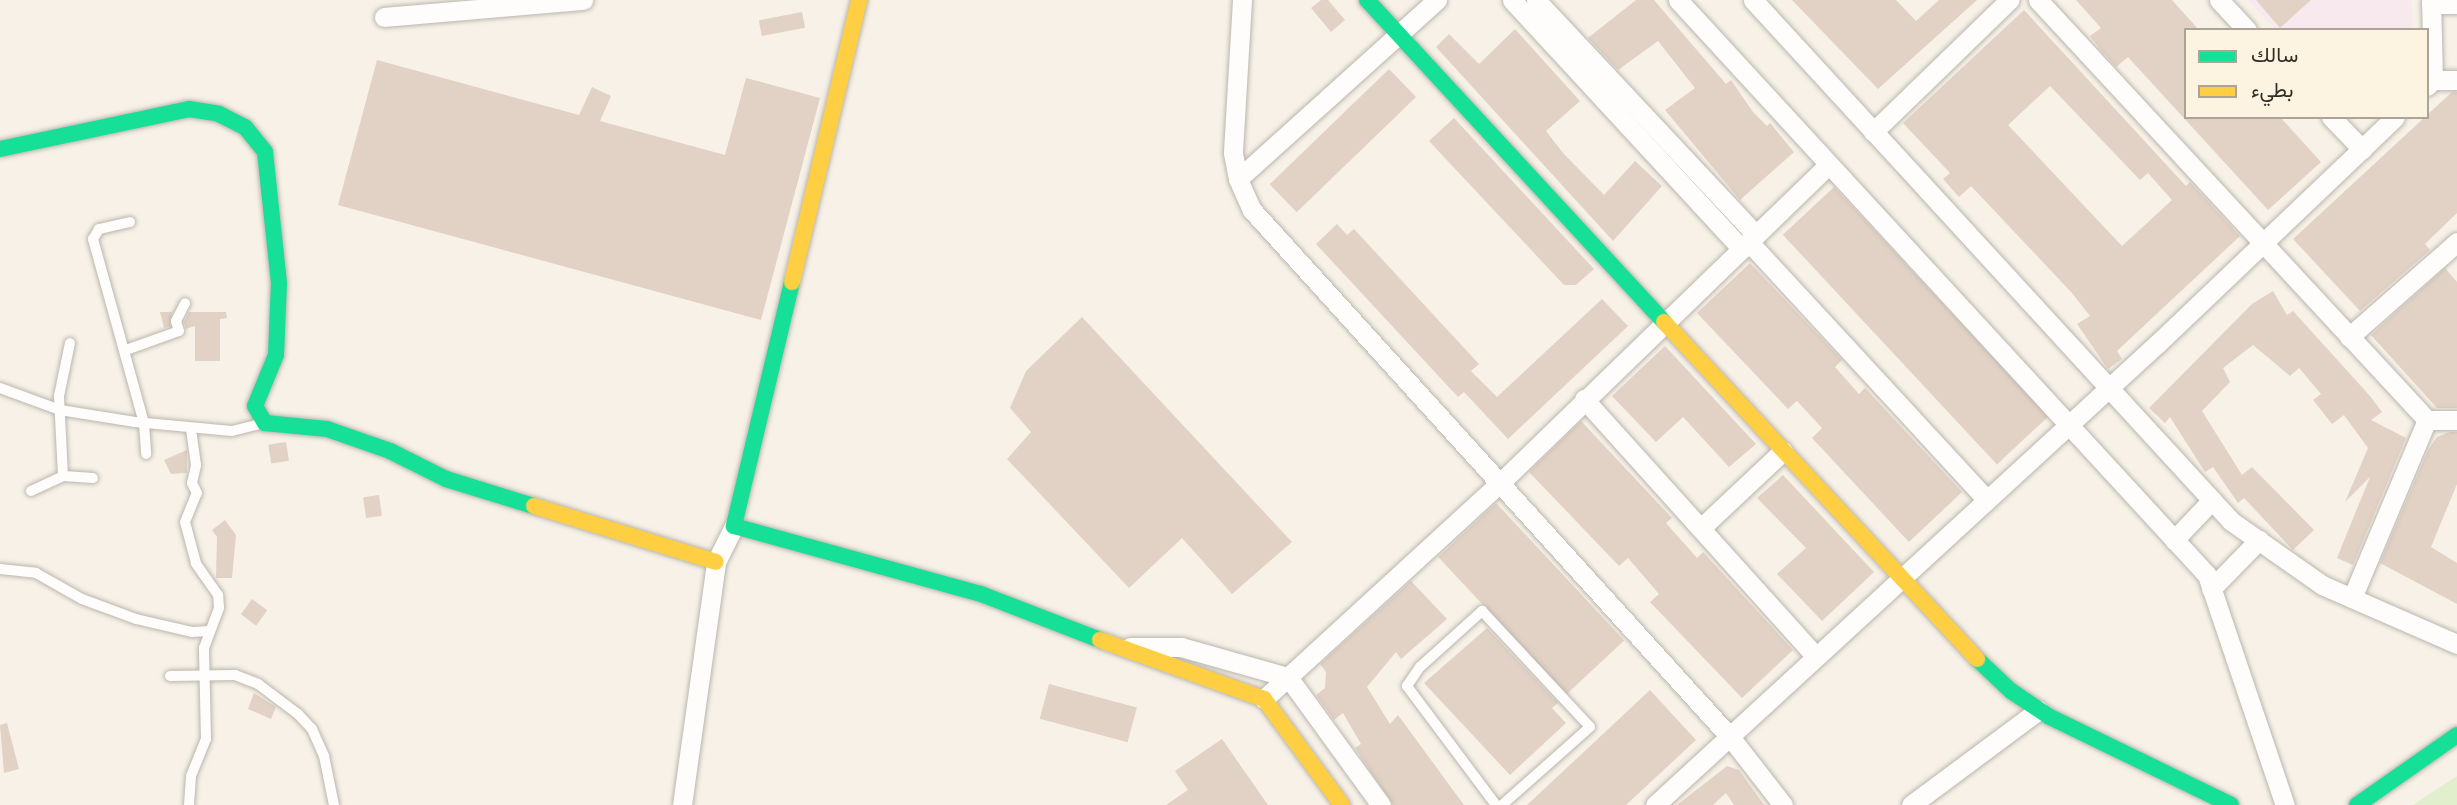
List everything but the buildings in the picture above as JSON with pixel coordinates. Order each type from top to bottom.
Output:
[{"type":"street","points":[[384,17],[583,0]]},
{"type":"street","points":[[682,805],[716,562],[734,526],[859,0]]},
{"type":"street","points":[[1242,0],[1233,153],[1238,178],[1252,210],[1731,738],[1783,805]]},
{"type":"street","points":[[1367,0],[1972,655],[2039,710],[2231,805]]},
{"type":"street","points":[[1238,178],[1437,0]]},
{"type":"street","points":[[1512,0],[1749,242]]},
{"type":"street","points":[[1536,0],[1749,242],[1987,500]]},
{"type":"street","points":[[1678,0],[2207,575],[2285,805]]},
{"type":"street","points":[[1753,0],[2212,500],[2259,540],[2322,585],[2457,644]]},
{"type":"street","points":[[1873,132],[2009,0]]},
{"type":"street","points":[[2038,0],[2261,245],[2427,420],[2457,420]]},
{"type":"street","points":[[2219,0],[2245,28]]},
{"type":"street","points":[[2457,4],[2431,2],[2430,83],[2457,80]]},
{"type":"street","points":[[0,149],[188,109],[219,114],[246,127],[265,152],[279,283],[276,355],[255,406],[265,423],[327,429],[390,451],[446,479],[716,562]]},
{"type":"street","points":[[2333,119],[2362,149]]},
{"type":"street","points":[[1655,805],[2110,388],[2393,119]]},
{"type":"street","points":[[1264,699],[1500,483],[1584,398],[1828,165]]},
{"type":"street","points":[[2349,337],[2457,242]]},
{"type":"street","points":[[1584,398],[1815,656]]},
{"type":"street","points":[[2352,598],[2427,420]]},
{"type":"street","points":[[1702,527],[1783,451]]},
{"type":"street","points":[[2174,540],[2212,500]]},
{"type":"street","points":[[734,526],[981,594],[1264,699],[1342,805]]},
{"type":"street","points":[[2211,589],[2259,540]]},
{"type":"street","points":[[1120,647],[1181,648],[1289,677],[1381,805]]},
{"type":"street","points":[[1911,805],[2039,710]]},
{"type":"street","points":[[2357,805],[2457,735]]},
{"type":"lane","points":[[130,222],[99,229],[93,239],[145,423],[146,454]]},
{"type":"lane","points":[[125,350],[179,331],[176,321],[185,303]]},
{"type":"lane","points":[[64,476],[65,433],[60,410],[70,343]]},
{"type":"lane","points":[[0,388],[60,410],[145,423],[232,431],[265,423]]},
{"type":"lane","points":[[189,805],[191,776],[206,739],[204,648],[219,608],[218,595],[195,563],[185,522],[197,493],[192,483],[196,465],[191,428]]},
{"type":"lane","points":[[31,491],[64,476],[93,478]]},
{"type":"lane","points":[[0,569],[36,573],[82,599],[136,619],[192,632],[210,631]]},
{"type":"lane","points":[[1496,805],[1407,686],[1420,667],[1482,611],[1590,727],[1502,805]]},
{"type":"lane","points":[[170,676],[235,675],[258,684],[298,714],[312,729],[324,756],[334,805]]},
{"type":"shaded area","points":[[2248,0],[2411,0],[2413,28],[2274,28]]},
{"type":"green space","points":[[2457,776],[2457,805],[2413,805]]},
{"type":"traffic: fast","points":[[1367,0],[1664,322]]},
{"type":"traffic: fast","points":[[0,149],[189,109],[219,114],[245,127],[265,152],[279,283],[276,355],[255,406],[265,423],[327,429],[390,451],[446,479],[534,506]]},
{"type":"traffic: fast","points":[[792,282],[734,526],[981,594],[1100,640]]},
{"type":"traffic: fast","points":[[1977,659],[2011,691],[2050,717],[2231,805]]},
{"type":"traffic: fast","points":[[2357,805],[2457,735]]},
{"type":"traffic: slow","points":[[792,282],[859,0]]},
{"type":"traffic: slow","points":[[1664,322],[1977,659]]},
{"type":"traffic: slow","points":[[534,506],[716,562]]},
{"type":"traffic: slow","points":[[1100,640],[1264,699],[1342,805]]}]
